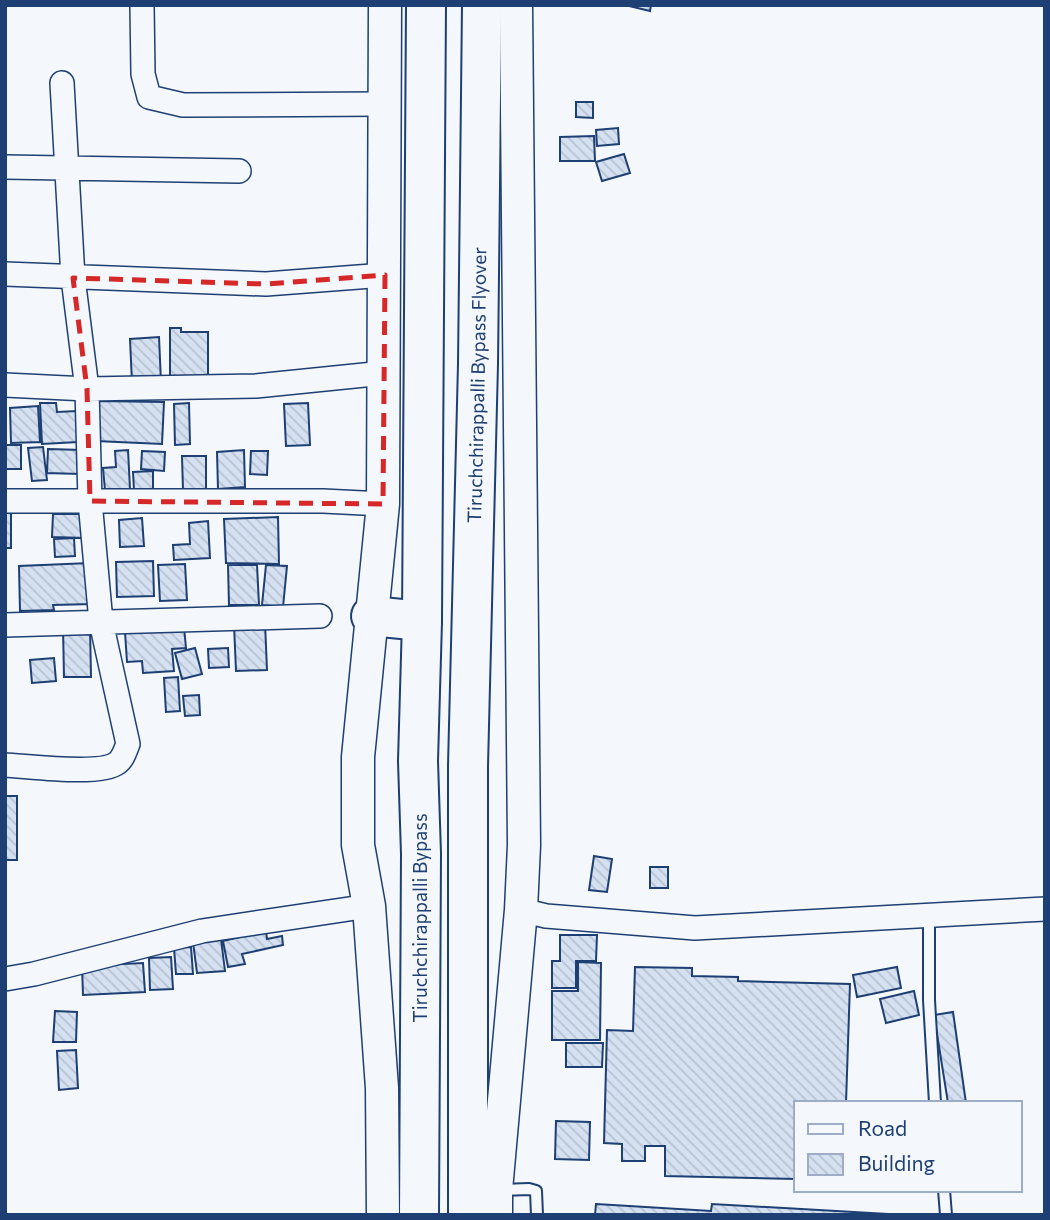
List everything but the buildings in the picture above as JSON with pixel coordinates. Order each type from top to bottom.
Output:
[{"type":"highway","points":[[371,615],[422,621],[426,5]]},
{"type":"highway","name":"Tiruchchirappalli Bypass Flyover","points":[[468,1215],[468,766],[478,364],[482,5]]},
{"type":"highway","name":"Tiruchchirappalli Bypass","points":[[419,1215],[421,854],[418,761],[422,621]]},
{"type":"street","points":[[142,5],[143,74],[149,97],[183,105],[384,104]]},
{"type":"street","points":[[383,1215],[382,1088],[369,906],[358,845],[358,757],[383,505],[385,5]]},
{"type":"street","points":[[496,1202],[524,845],[516,5]]},
{"type":"street","points":[[5,765],[99,770],[116,764],[124,755],[128,744],[101,622],[90,501],[87,389],[73,278],[62,83]]},
{"type":"street","points":[[5,167],[239,171]]},
{"type":"street","points":[[5,274],[266,284],[384,275]]},
{"type":"street","points":[[5,385],[87,389],[256,386],[384,373]]},
{"type":"street","points":[[5,501],[323,501],[383,505]]},
{"type":"street","points":[[5,625],[320,616]]},
{"type":"street","points":[[5,979],[202,931],[369,906]]},
{"type":"street","points":[[521,910],[546,916],[695,928],[1045,909]]},
{"type":"lane","points":[[929,916],[929,1000],[935,1101]]},
{"type":"lane","points":[[496,1202],[529,1189],[536,1191],[537,1215]]},
{"type":"lane","points":[[944,1192],[946,1215]]},
{"type":"highlighted area","points":[[385,275],[383,504],[90,501],[87,389],[73,278],[266,284]]}]
